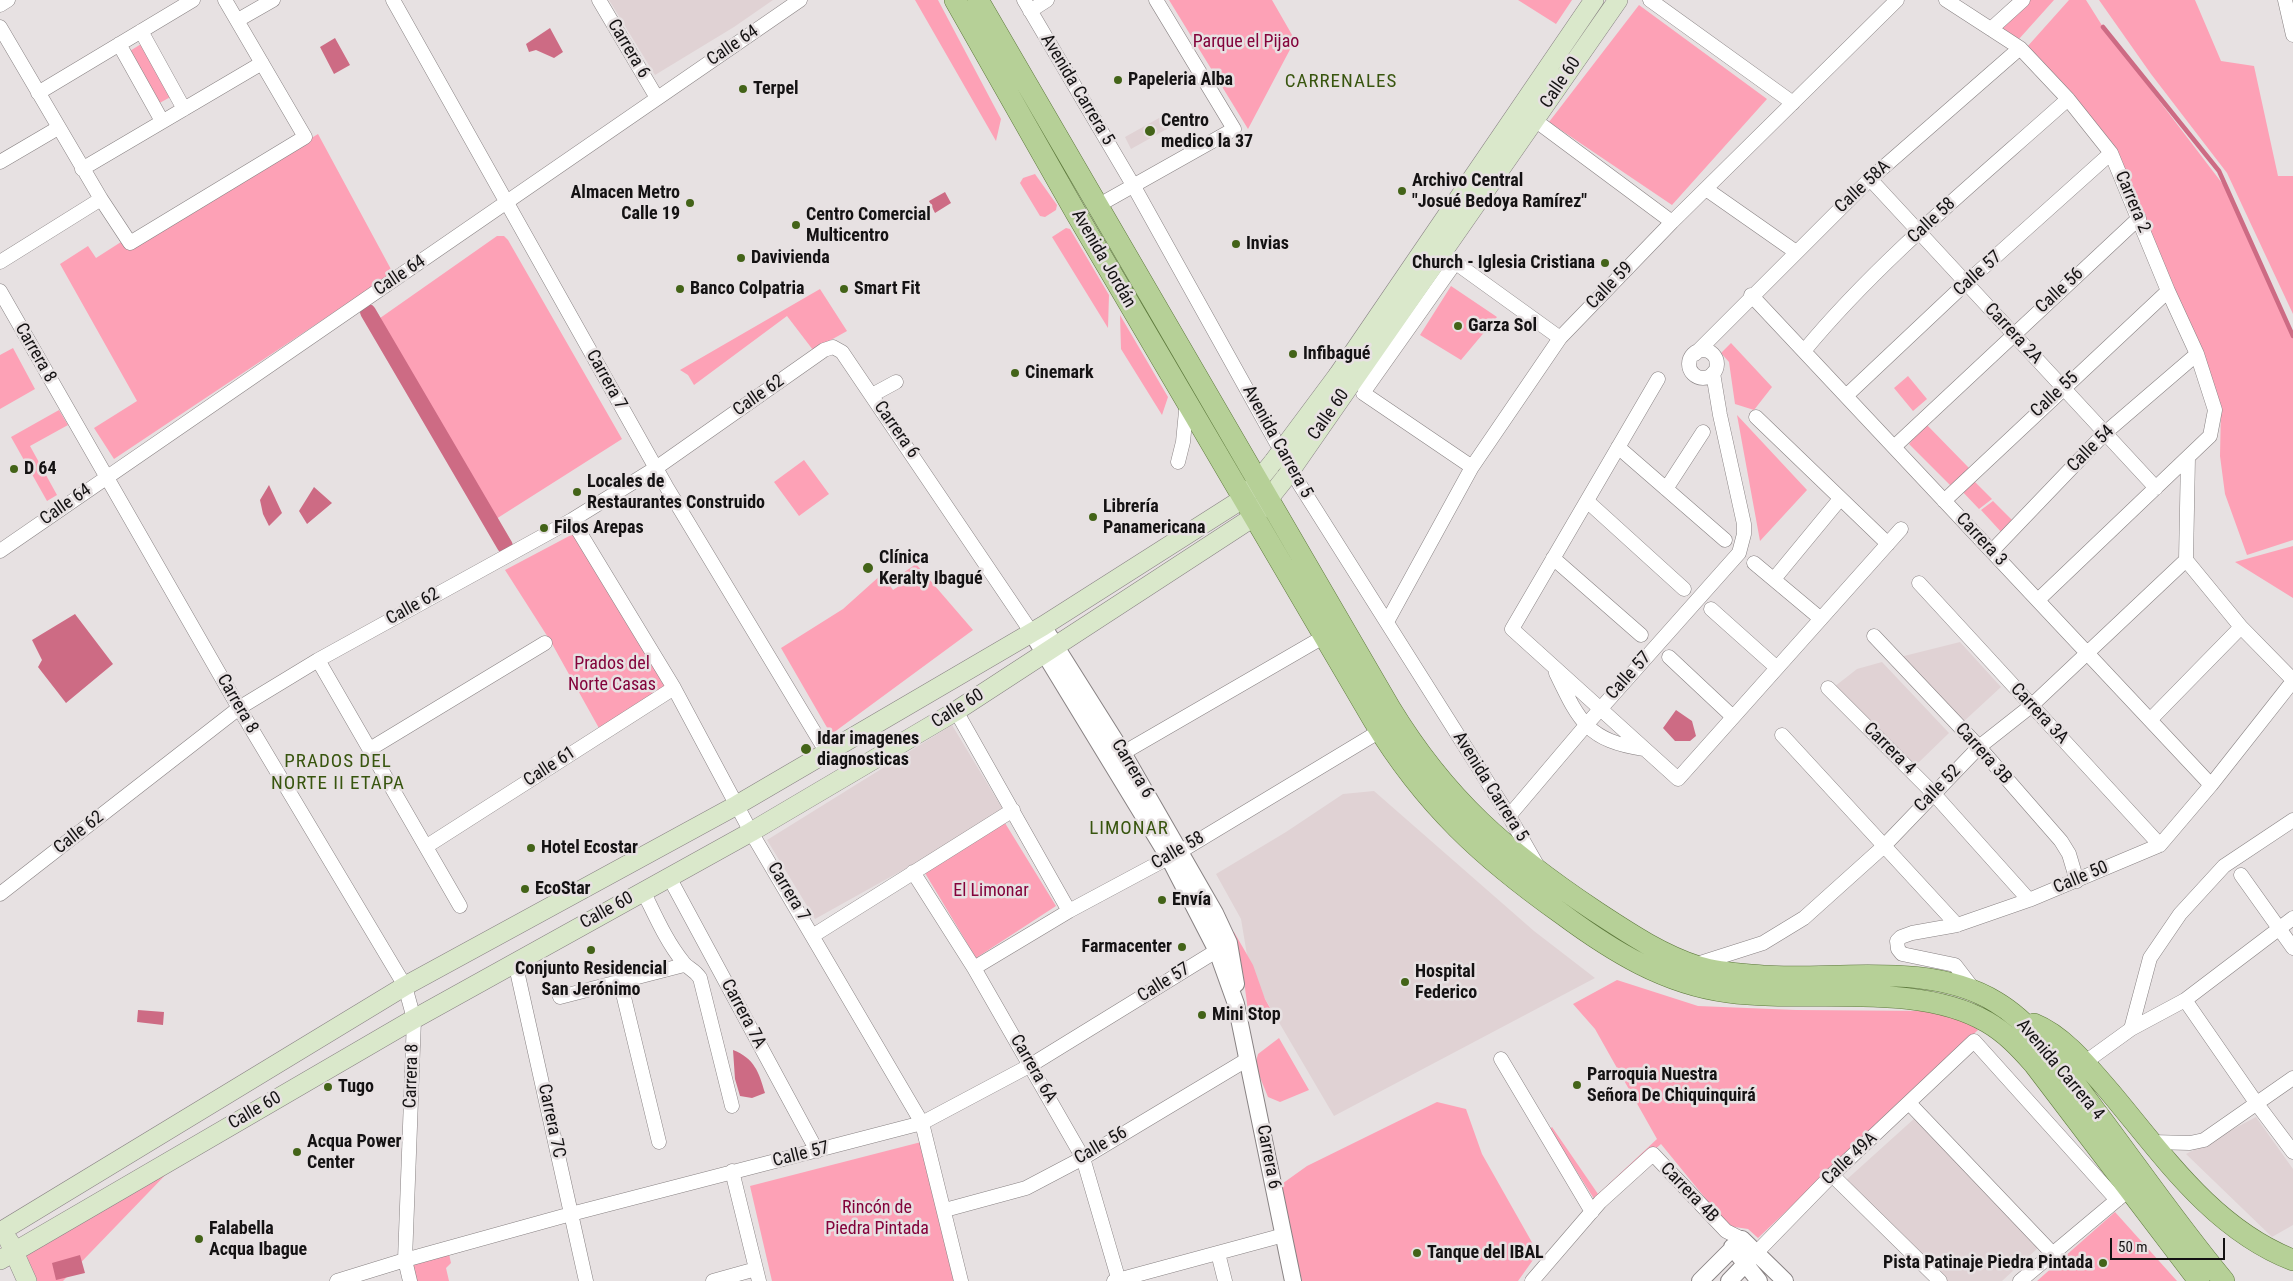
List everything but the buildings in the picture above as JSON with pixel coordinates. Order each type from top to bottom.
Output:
[{"type":"main road","name":"Avenida Jordán","points":[[955,0],[1076,213],[1187,400],[1251,490]]},
{"type":"main road","name":"Avenida Jordán","points":[[978,0],[1099,205],[1262,509]]},
{"type":"main road","name":"Calle 60","points":[[1,1227],[405,986],[827,754],[1038,629],[1251,490],[1274,460],[1351,385],[1520,107],[1594,0]]},
{"type":"main road","name":"Calle 60","points":[[7,1256],[414,1019],[751,832],[956,712],[1262,509],[1351,385],[1449,258],[1535,122],[1618,0]]},
{"type":"main road","name":"Avenida Carrera 5","points":[[1262,509],[1325,636],[1380,731],[1423,792],[1473,845],[1502,870],[1609,947],[1642,966]]},
{"type":"main road","name":"Avenida Carrera 5","points":[[1262,509],[1416,749],[1459,802],[1485,828],[1544,876],[1651,946]]},
{"type":"main road","name":"Avenida Carrera 4","points":[[1651,946],[1694,965],[1727,972],[1763,976],[1894,976],[1930,979],[1975,992],[1997,1002],[2016,1017],[2066,1072],[2224,1281]]},
{"type":"main road","name":"Avenida Carrera 4","points":[[1642,966],[1679,981],[1727,992],[1932,1001],[1966,1011],[1989,1022],[2012,1040],[2066,1072],[2124,1194],[2199,1281]]},
{"type":"main road","points":[[2066,1072],[2149,1139],[2175,1170],[2230,1226],[2268,1250],[2293,1260]]},
{"type":"main road","points":[[1,1227],[7,1256],[27,1281]]},
{"type":"street","points":[[0,5],[8,0]]},
{"type":"street","points":[[38,93],[193,0]]},
{"type":"street","points":[[0,27],[6,51],[38,93],[82,169],[130,243],[305,138],[226,0]]},
{"type":"street","points":[[238,20],[273,0]]},
{"type":"street","name":"Carrera 7","points":[[393,0],[656,468],[827,754]]},
{"type":"street","name":"Carrera 6","points":[[598,0],[657,98]]},
{"type":"street","name":"Calle 64","points":[[0,551],[800,0]]},
{"type":"street","points":[[1027,5],[1047,0]]},
{"type":"street","points":[[1099,205],[1234,129],[1156,0]]},
{"type":"street","points":[[1650,0],[1793,103]]},
{"type":"street","name":"Calle 59","points":[[1387,622],[1472,467],[1560,338],[1672,222],[1897,0]]},
{"type":"street","name":"Carrera 2","points":[[1946,0],[2020,48],[2068,99],[2111,154],[2168,291],[2197,354],[2215,410],[2210,436],[2038,600]]},
{"type":"street","points":[[1991,29],[2023,0]]},
{"type":"street","points":[[2285,0],[2293,35]]},
{"type":"street","name":"Avenida Carrera 5","points":[[1027,5],[1133,185],[1300,485],[1509,816],[1544,876]]},
{"type":"street","points":[[141,31],[184,109]]},
{"type":"street","points":[[119,44],[162,121]]},
{"type":"street","name":"Calle 58A","points":[[1694,354],[1751,295],[1870,179],[2020,48]]},
{"type":"street","points":[[82,169],[262,63]]},
{"type":"street","name":"Calle 58","points":[[1804,351],[1833,315],[2068,99]]},
{"type":"street","points":[[1520,107],[1535,122],[1672,222]]},
{"type":"street","points":[[0,162],[58,128]]},
{"type":"street","name":"Calle 57","points":[[1846,396],[1966,284],[2111,154]]},
{"type":"street","name":"Carrera 2A","points":[[1870,179],[2156,488]]},
{"type":"street","points":[[1706,189],[1796,252]]},
{"type":"street","points":[[0,262],[101,199]]},
{"type":"street","name":"Calle 56","points":[[1894,447],[2139,218]]},
{"type":"street","points":[[1449,258],[1560,338]]},
{"type":"street","name":"Carrera 8","points":[[0,291],[239,708],[405,986],[414,1019],[405,1260],[410,1281]]},
{"type":"street","name":"Calle 55","points":[[1944,501],[2063,387],[2168,291]]},
{"type":"street","name":"Carrera 3","points":[[1751,295],[2211,785]]},
{"type":"street","points":[[1714,334],[1712,353],[1717,363],[1713,374],[1720,415]]},
{"type":"street","name":"Calle 62","points":[[0,894],[239,708],[318,660],[572,520],[656,468],[824,350],[833,347],[842,352]]},
{"type":"street","points":[[1712,353],[1703,350],[1694,354],[1690,367],[1691,371],[1699,377],[1720,415]]},
{"type":"street","name":"Carrera 6","points":[[842,352],[1016,607],[1038,629],[1123,754],[1223,947],[1293,1281]]},
{"type":"street","name":"Calle 54","points":[[1992,551],[2105,433],[2197,354]]},
{"type":"street","points":[[1699,377],[1709,377],[1713,374]]},
{"type":"street","points":[[1658,379],[1512,629],[1678,779],[1901,529]]},
{"type":"street","points":[[872,395],[896,382]]},
{"type":"street","points":[[1351,385],[1472,467]]},
{"type":"street","points":[[1178,462],[1183,442],[1187,400]]},
{"type":"street","name":"Calle 57","points":[[1509,816],[1587,724],[1740,552],[1744,534],[1740,506],[1720,415]]},
{"type":"street","points":[[1756,417],[1888,544]]},
{"type":"street","points":[[1666,489],[1703,432]]},
{"type":"street","points":[[1618,447],[1725,540]]},
{"type":"street","points":[[2188,457],[2186,560],[2241,627],[2293,680]]},
{"type":"street","points":[[1774,579],[1840,499]]},
{"type":"street","points":[[1587,501],[1684,589]]},
{"type":"street","name":"Carrera 7","points":[[572,520],[674,688],[751,832],[814,936],[922,1123],[961,1281]]},
{"type":"street","points":[[1553,558],[1641,635]]},
{"type":"street","name":"Calle 52","points":[[1694,965],[1734,953],[1782,933],[1804,918],[1883,847],[1979,747],[2031,706],[2186,560]]},
{"type":"street","points":[[1754,563],[1821,619]]},
{"type":"street","name":"Carrera 3A","points":[[1919,583],[2160,845]]},
{"type":"street","points":[[1711,609],[1777,668]]},
{"type":"street","points":[[2150,720],[2241,627]]},
{"type":"street","points":[[1123,754],[1325,636]]},
{"type":"street","name":"Carrera 3B","points":[[1874,636],[1979,747],[2061,841],[2069,854],[2077,881]]},
{"type":"street","points":[[370,749],[545,643]]},
{"type":"street","name":"Carrera 6","points":[[1052,650],[1175,854]]},
{"type":"street","points":[[1669,657],[1733,717]]},
{"type":"street","points":[[318,660],[460,906]]},
{"type":"street","points":[[1552,666],[1573,709],[1601,738],[1619,745],[1644,749]]},
{"type":"street","name":"Calle 50","points":[[1975,992],[1955,966],[1902,954],[1898,949],[1897,941],[1901,937],[1957,925],[2028,900],[2160,845],[2211,785],[2293,680]]},
{"type":"street","name":"Calle 61","points":[[427,846],[674,688]]},
{"type":"street","name":"Carrera 4","points":[[1828,688],[1934,794],[2028,900]]},
{"type":"street","points":[[956,712],[1069,912]]},
{"type":"street","name":"Calle 58","points":[[974,968],[1069,912],[1175,854],[1380,731]]},
{"type":"street","points":[[1782,735],[1883,847],[1957,925]]},
{"type":"street","points":[[814,936],[1013,810]]},
{"type":"street","points":[[2131,1029],[2150,958],[2180,914],[2224,866],[2293,820]]},
{"type":"street","name":"Carrera 6A","points":[[913,872],[974,968],[1083,1158],[1117,1281]]},
{"type":"street","points":[[2241,875],[2293,948]]},
{"type":"street","name":"Carrera 7A","points":[[669,877],[816,1151]]},
{"type":"street","points":[[643,891],[659,924],[684,965]]},
{"type":"street","points":[[2066,1072],[2131,1029],[2184,1000],[2278,927],[2293,918]]},
{"type":"street","name":"Calle 57","points":[[337,1281],[571,1214],[922,1123],[1031,1065],[1223,947]]},
{"type":"street","name":"Carrera 7C","points":[[516,962],[586,1281]]},
{"type":"street","points":[[560,997],[684,965],[694,969],[700,978],[732,1106]]},
{"type":"street","points":[[620,981],[659,1142]]},
{"type":"street","points":[[2184,1000],[2293,1152]]},
{"type":"street","name":"Calle 49A","points":[[1729,1281],[1832,1175],[1910,1104],[1974,1041],[2124,1194]]},
{"type":"street","name":"Calle 56","points":[[945,1210],[1026,1188],[1083,1158],[1248,1059]]},
{"type":"street","points":[[1501,1059],[1592,1212],[1532,1281]]},
{"type":"street","points":[[2149,1139],[2190,1143],[2204,1140],[2293,1078]]},
{"type":"street","points":[[1910,1104],[2053,1254]]},
{"type":"street","name":"Carrera 4B","points":[[1592,1212],[1653,1154],[1737,1243],[1745,1264],[1759,1281]]},
{"type":"street","points":[[713,1281],[758,1275],[732,1171]]},
{"type":"street","points":[[1832,1175],[1940,1281]]},
{"type":"street","points":[[2020,1281],[2124,1194]]},
{"type":"street","points":[[1117,1281],[1284,1234]]},
{"type":"street","points":[[1700,1281],[1737,1243]]},
{"type":"street","name":"Carrera 4B","points":[[1737,1243],[1757,1252],[1785,1281]]},
{"type":"street","points":[[1218,1252],[1225,1281]]},
{"type":"shaded area","points":[[609,0],[773,0],[734,27],[655,75]]},
{"type":"shaded area","points":[[550,28],[563,52],[554,58],[536,50],[529,52],[526,44]]},
{"type":"shaded area","points":[[335,38],[350,65],[334,74],[320,47]]},
{"type":"shaded area","name":"Centro medico la 37","points":[[1168,113],[1174,125],[1131,149],[1125,137]]},
{"type":"shaded area","points":[[945,192],[951,203],[935,213],[929,201]]},
{"type":"shaded area","points":[[269,485],[282,513],[269,526],[263,514],[260,500]]},
{"type":"shaded area","points":[[314,487],[332,503],[307,524],[299,511]]},
{"type":"shaded area","points":[[75,614],[113,664],[66,703],[38,667],[42,660],[32,640]]},
{"type":"shaded area","points":[[1960,642],[2001,687],[1962,723],[1900,657]]},
{"type":"shaded area","points":[[1882,662],[1949,733],[1915,766],[1834,687],[1857,669]]},
{"type":"shaded area","points":[[1676,710],[1692,721],[1696,736],[1690,741],[1675,741],[1663,728]]},
{"type":"shaded area","points":[[952,725],[1005,813],[815,919],[767,840]]},
{"type":"shaded area","points":[[1374,791],[1534,931],[1595,978],[1334,1116],[1250,973],[1241,919],[1216,874],[1286,832],[1343,794]]},
{"type":"shaded area","points":[[138,1010],[164,1012],[163,1025],[137,1022]]},
{"type":"shaded area","points":[[733,1050],[746,1057],[755,1067],[765,1093],[752,1098],[740,1096],[735,1079]]},
{"type":"shaded area","points":[[1916,1117],[2038,1248],[2002,1281],[1947,1281],[1844,1182]]},
{"type":"shaded area","points":[[2256,1117],[2293,1169],[2293,1225],[2272,1237],[2186,1154]]},
{"type":"shaded area","points":[[80,1255],[85,1273],[56,1280],[52,1263]]},
{"type":"green space","points":[[915,0],[938,0],[1001,119],[996,141]]},
{"type":"green space","name":"Parque el Pijao","points":[[1169,0],[1272,0],[1295,40],[1248,129]]},
{"type":"green space","points":[[1518,0],[1572,0],[1556,24]]},
{"type":"green space","points":[[2028,0],[2054,0],[2019,39],[2002,28]]},
{"type":"green space","points":[[2069,0],[2086,0],[2103,27],[2228,191],[2293,333],[2293,540],[2247,555],[2225,494],[2220,456],[2221,407],[2120,160],[2027,47]]},
{"type":"green space","points":[[2099,0],[2195,0],[2221,61],[2254,66],[2278,176],[2293,176],[2293,314],[2227,173],[2151,74]]},
{"type":"green space","points":[[1639,5],[1767,99],[1672,205],[1549,122]]},
{"type":"green space","points":[[146,41],[176,94],[154,106],[125,54]]},
{"type":"green space","points":[[318,134],[393,273],[114,459],[94,428],[137,401],[60,264],[88,246],[96,258],[121,242],[129,250]]},
{"type":"green space","points":[[1035,174],[1057,205],[1056,210],[1045,217],[1040,216],[1020,183],[1023,178]]},
{"type":"green space","points":[[1066,228],[1070,229],[1109,295],[1108,328],[1052,237]]},
{"type":"green space","points":[[497,236],[504,236],[508,240],[622,439],[496,519],[373,323]]},
{"type":"green space","name":"Garza Sol","points":[[1451,286],[1497,317],[1461,360],[1420,335]]},
{"type":"green space","points":[[820,289],[847,331],[813,350],[787,316],[694,385],[688,375],[680,370]]},
{"type":"green space","points":[[1120,315],[1168,397],[1162,415],[1121,349]]},
{"type":"green space","points":[[1731,343],[1772,387],[1754,410],[1735,404],[1729,362],[1721,353]]},
{"type":"green space","points":[[13,348],[35,389],[0,409],[0,355]]},
{"type":"green space","points":[[1908,376],[1927,399],[1913,411],[1894,388]]},
{"type":"green space","points":[[59,410],[68,425],[30,446],[57,495],[47,501],[11,437]]},
{"type":"green space","points":[[1737,415],[1807,490],[1760,541]]},
{"type":"green space","points":[[1926,424],[1969,468],[1951,486],[1909,444]]},
{"type":"green space","points":[[804,460],[829,494],[799,516],[774,482]]},
{"type":"green space","points":[[1971,478],[1992,499],[1979,509],[1960,489]]},
{"type":"green space","points":[[1993,501],[2014,522],[2003,534],[1981,510]]},
{"type":"green space","name":"Prados del Norte Casas","points":[[573,534],[666,688],[600,730],[551,642],[505,570]]},
{"type":"green space","points":[[2293,546],[2293,598],[2235,562]]},
{"type":"green space","points":[[916,564],[973,630],[833,733],[829,731],[781,648],[843,609],[882,574],[893,590],[908,580],[903,573]]},
{"type":"green space","name":"El Limonar","points":[[1005,823],[1056,906],[976,958],[925,873]]},
{"type":"green space","points":[[1234,932],[1253,965],[1265,999],[1275,1017],[1262,1019],[1254,1017],[1248,1011],[1243,973],[1233,937]]},
{"type":"green space","points":[[1617,980],[1698,1006],[1796,1010],[1931,1011],[1966,1021],[1978,1030],[1758,1238],[1748,1229],[1728,1226],[1661,1144],[1596,1202],[1550,1129],[1552,1127],[1598,1194],[1657,1139],[1595,1029],[1573,1004]]},
{"type":"green space","points":[[1279,1038],[1309,1090],[1280,1102],[1268,1097],[1255,1065],[1258,1054]]},
{"type":"green space","points":[[1437,1102],[1466,1109],[1482,1154],[1538,1253],[1518,1281],[1302,1281],[1279,1186],[1307,1166]]},
{"type":"green space","name":"Rincón de Piedra Pintada","points":[[925,1141],[957,1281],[772,1281],[750,1186]]},
{"type":"green space","points":[[174,1166],[63,1281],[36,1281],[25,1253]]},
{"type":"green space","points":[[2115,1212],[2177,1281],[2037,1281]]},
{"type":"green space","points":[[449,1254],[451,1263],[446,1268],[449,1281],[415,1281],[411,1265]]},
{"type":"waterway","points":[[2103,27],[2219,171],[2293,336]]},
{"type":"waterway","points":[[368,312],[505,546]]},
{"type":"place","name":"Papeleria Alba","points":[[1118,80]]},
{"type":"place","name":"Terpel","points":[[743,89]]},
{"type":"place","name":"Centro medico la 37","points":[[1150,131]]},
{"type":"place","name":"Archivo Central \"Josué Bedoya Ramírez\"","points":[[1402,191]]},
{"type":"place","name":"Almacen Metro Calle 19","points":[[690,203]]},
{"type":"place","name":"Centro Comercial Multicentro","points":[[796,225]]},
{"type":"place","name":"Invias","points":[[1236,244]]},
{"type":"place","name":"Davivienda","points":[[741,258]]},
{"type":"place","name":"Church - Iglesia Cristiana","points":[[1605,263]]},
{"type":"place","name":"Banco Colpatria","points":[[680,289]]},
{"type":"place","name":"Smart Fit","points":[[844,289]]},
{"type":"place","name":"Garza Sol","points":[[1458,326]]},
{"type":"place","name":"Infibagué","points":[[1293,354]]},
{"type":"place","name":"Cinemark","points":[[1015,373]]},
{"type":"place","name":"D 64","points":[[14,469]]},
{"type":"place","name":"Locales de Restaurantes Construido","points":[[577,492]]},
{"type":"place","name":"Librería Panamericana","points":[[1093,517]]},
{"type":"place","name":"Filos Arepas","points":[[544,528]]},
{"type":"place","name":"Clínica Keralty Ibagué","points":[[868,568]]},
{"type":"place","name":"Idar imagenes diagnosticas","points":[[806,749]]},
{"type":"place","name":"Hotel Ecostar","points":[[531,848]]},
{"type":"place","name":"EcoStar","points":[[525,889]]},
{"type":"place","name":"Envía","points":[[1162,900]]},
{"type":"place","name":"Farmacenter","points":[[1182,947]]},
{"type":"place","name":"Conjunto Residencial San Jerónimo","points":[[591,950]]},
{"type":"place","name":"Hospital Federico","points":[[1405,982]]},
{"type":"place","name":"Mini Stop","points":[[1202,1015]]},
{"type":"place","name":"Parroquia Nuestra Señora De Chiquinquirá","points":[[1577,1085]]},
{"type":"place","name":"Tugo","points":[[328,1087]]},
{"type":"place","name":"Acqua Power Center","points":[[297,1152]]},
{"type":"place","name":"Falabella Acqua Ibague","points":[[199,1239]]},
{"type":"place","name":"Tanque del IBAL","points":[[1417,1253]]},
{"type":"place","name":"Pista Patinaje Piedra Pintada","points":[[2103,1263]]},
{"type":"district","name":"CARRENALES","points":[[1341,82]]},
{"type":"district","name":"PRADOS DEL NORTE II ETAPA","points":[[338,773]]},
{"type":"district","name":"LIMONAR","points":[[1129,829]]}]
